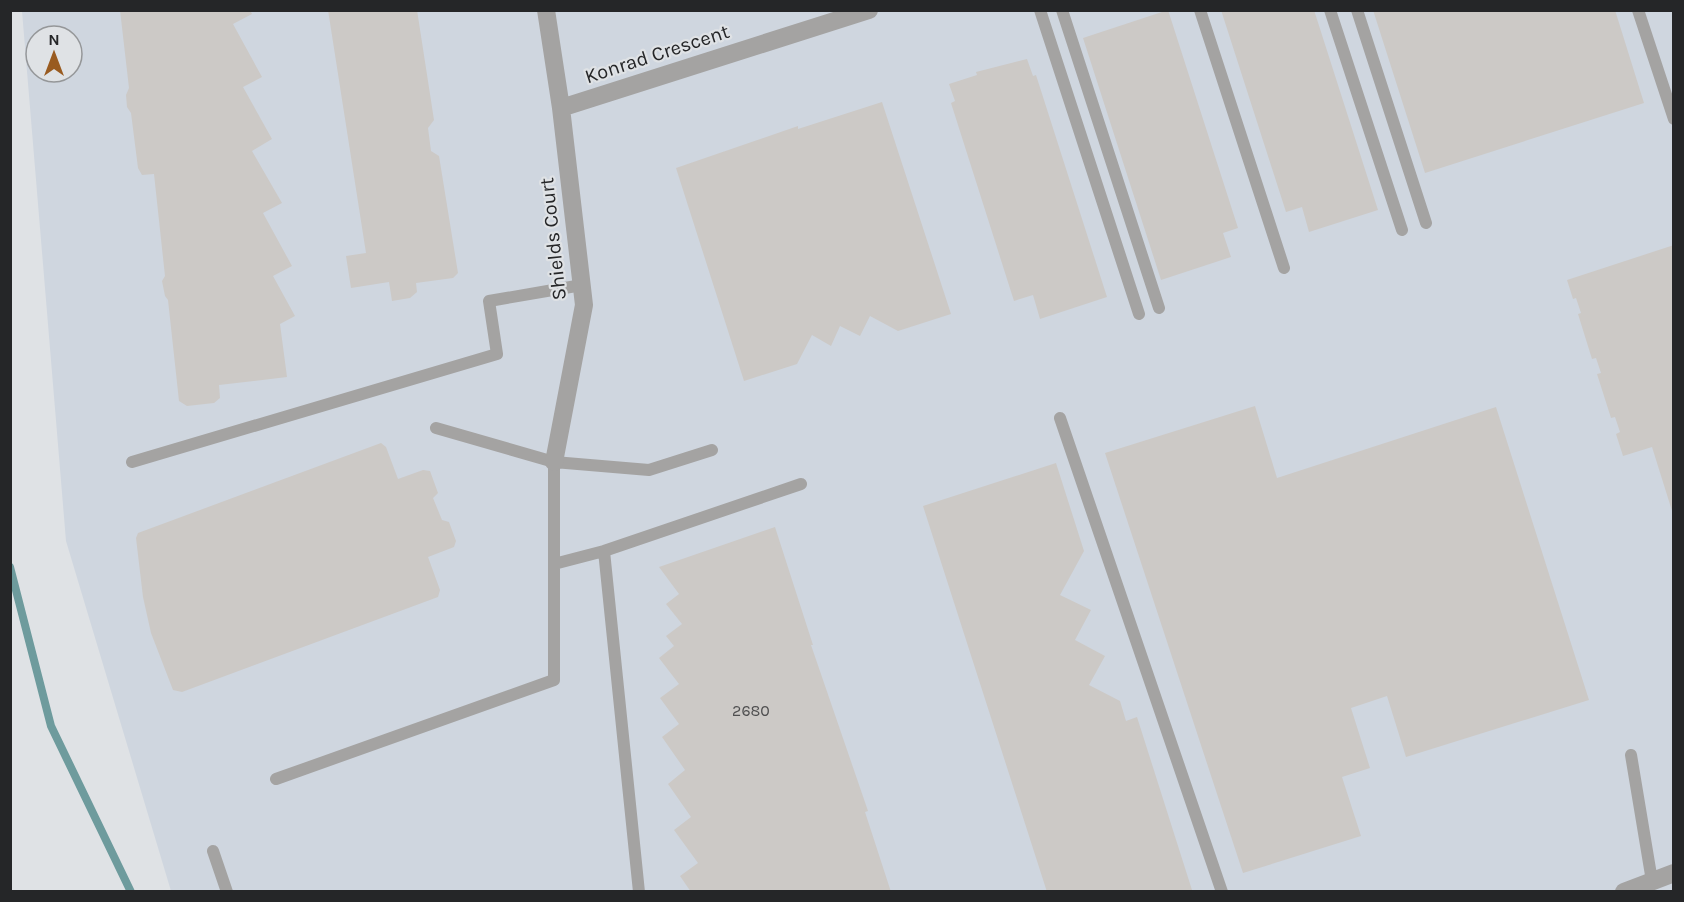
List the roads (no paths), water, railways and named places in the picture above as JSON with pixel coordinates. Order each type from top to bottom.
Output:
[{"type":"street","name":"Shields Court","points":[[546,10],[561,108],[584,305],[554,462]]},
{"type":"street","name":"Konrad Crescent","points":[[561,108],[869,10]]},
{"type":"street","points":[[1624,891],[1674,873]]},
{"type":"lane","points":[[1040,10],[1139,315]]},
{"type":"lane","points":[[1062,10],[1159,308]]},
{"type":"lane","points":[[1200,10],[1284,268]]},
{"type":"lane","points":[[1330,10],[1402,230]]},
{"type":"lane","points":[[1357,10],[1426,223]]},
{"type":"lane","points":[[1638,10],[1674,119]]},
{"type":"lane","points":[[132,462],[497,354],[489,301],[582,285]]},
{"type":"lane","points":[[1060,418],[1222,891]]},
{"type":"lane","points":[[436,428],[554,462],[650,470],[712,450]]},
{"type":"lane","points":[[276,779],[554,680],[554,462]]},
{"type":"lane","points":[[554,564],[604,551],[801,484]]},
{"type":"lane","points":[[604,551],[639,891]]},
{"type":"lane","points":[[1631,755],[1652,881]]},
{"type":"lane","points":[[213,851],[227,891]]},
{"type":"waterway","points":[[10,567],[51,726],[131,892]]}]
